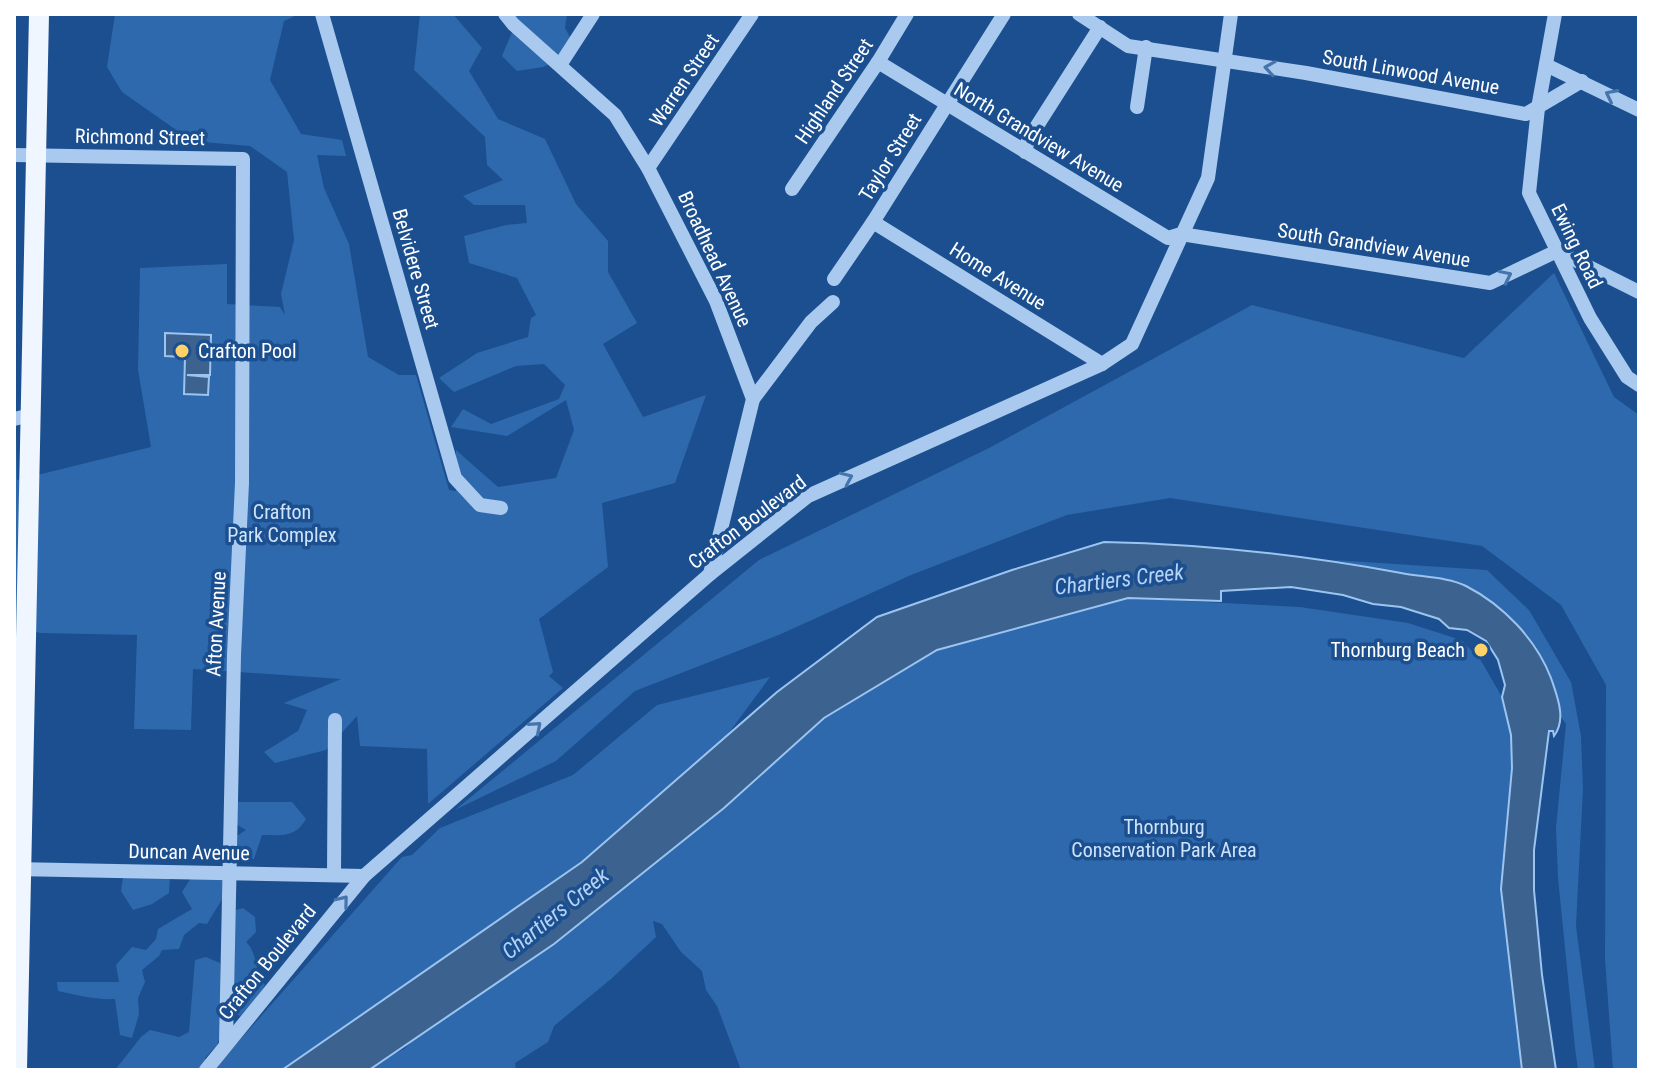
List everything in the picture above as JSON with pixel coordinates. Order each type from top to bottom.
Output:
[{"type":"main road","points":[[17,1070],[22,417],[36,156],[39,14]]},
{"type":"street","name":"Belvidere Street","points":[[322,14],[455,478],[480,505],[501,508]]},
{"type":"street","name":"Broadhead Avenue","points":[[505,14],[615,115],[723,299],[753,399]]},
{"type":"street","points":[[560,65],[593,14]]},
{"type":"street","name":"Warren Street","points":[[648,168],[752,14]]},
{"type":"street","name":"Highland Street","points":[[792,189],[907,14]]},
{"type":"street","name":"Taylor Street","points":[[834,279],[1004,14]]},
{"type":"street","name":"South Linwood Avenue","points":[[1079,14],[1128,46],[1306,73],[1526,114],[1582,81]]},
{"type":"street","name":"Crafton Boulevard","points":[[206,1070],[364,876],[710,574],[808,496],[1102,364],[1132,344],[1208,178],[1231,14]]},
{"type":"street","name":"Ewing Road","points":[[1555,14],[1538,108],[1529,193],[1590,318],[1627,377],[1639,385]]},
{"type":"street","points":[[1025,152],[1028,140],[1100,27]]},
{"type":"street","points":[[1137,107],[1146,47]]},
{"type":"street","name":"North Grandview Avenue","points":[[878,62],[1168,238],[1181,234]]},
{"type":"street","points":[[1546,65],[1639,110]]},
{"type":"street","name":"Richmond Street","points":[[14,155],[243,159]]},
{"type":"street","name":"Afton Avenue","points":[[226,1043],[234,655],[242,483],[243,159]]},
{"type":"street","name":"Home Avenue","points":[[873,222],[1102,364]]},
{"type":"street","name":"South Grandview Avenue","points":[[1181,234],[1490,283],[1557,251]]},
{"type":"street","points":[[1557,251],[1639,292]]},
{"type":"street","points":[[710,574],[753,399],[811,322],[833,302]]},
{"type":"street","points":[[334,874],[335,720]]},
{"type":"street","name":"Duncan Avenue","points":[[18,869],[364,876]]},
{"type":"green space","name":"Crafton Park Complex","points":[[115,14],[299,14],[284,21],[270,80],[301,134],[342,140],[346,156],[317,155],[324,188],[349,244],[368,357],[399,375],[416,375],[449,490],[456,491],[456,450],[498,487],[556,478],[574,430],[566,400],[507,436],[451,427],[463,409],[491,424],[559,399],[565,385],[544,364],[516,366],[454,392],[439,378],[477,353],[528,337],[531,318],[536,315],[517,278],[469,263],[464,236],[527,223],[525,205],[474,205],[463,196],[503,180],[487,165],[485,137],[414,70],[420,14],[453,14],[482,48],[469,71],[498,119],[545,139],[576,204],[608,241],[608,272],[637,323],[603,344],[643,417],[706,395],[675,483],[602,503],[608,567],[539,619],[553,672],[549,676],[563,688],[428,804],[427,749],[360,746],[357,716],[326,750],[275,763],[264,752],[298,731],[307,710],[284,703],[341,679],[193,669],[191,730],[134,729],[137,635],[41,633],[14,627],[14,433],[17,480],[151,447],[138,370],[140,268],[227,264],[227,304],[280,307],[285,315],[281,294],[294,240],[287,172],[250,146],[192,141],[122,92],[107,67]]},
{"type":"green space","points":[[500,14],[567,14],[565,28],[571,39],[568,56],[543,67],[517,71],[502,56],[513,30]]},
{"type":"green space","points":[[1554,273],[1614,397],[1639,415],[1639,1070],[1613,1070],[1605,959],[1606,685],[1561,605],[1482,546],[1170,498],[1067,515],[911,575],[781,634],[635,691],[556,761],[455,810],[759,560],[989,448],[1252,305],[1464,358]]},
{"type":"green space","points":[[1334,560],[1487,570],[1529,610],[1571,682],[1581,736],[1583,789],[1576,926],[1595,1070],[1578,1070],[1575,1048],[1556,828],[1566,724],[1561,717],[1558,698],[1547,669],[1528,638],[1505,611],[1464,585]]},
{"type":"green space","name":"Thornburg Conservation Park Area","points":[[1128,598],[1300,607],[1408,623],[1461,640],[1480,659],[1502,697],[1511,735],[1512,768],[1504,847],[1522,1070],[741,1070],[717,1006],[706,990],[702,971],[681,952],[662,924],[653,921],[656,937],[554,1026],[548,1042],[515,1063],[516,1070],[360,1070],[404,1049],[433,1021],[824,718],[937,650]]},
{"type":"green space","points":[[770,677],[725,738],[582,862],[282,1070],[216,1070],[402,857],[412,855],[440,828],[573,775],[657,705]]},
{"type":"green space","points":[[236,802],[292,802],[306,819],[293,832],[262,835],[254,859],[242,859],[234,853],[235,837],[246,830],[236,824]]},
{"type":"green space","points":[[197,869],[219,869],[232,889],[224,896],[207,924],[199,923],[184,935],[179,949],[162,950],[142,970],[145,982],[138,998],[139,1014],[132,1038],[120,1035],[115,999],[58,991],[57,982],[119,982],[116,965],[132,947],[146,950],[156,939],[158,929],[192,909],[182,892]]},
{"type":"green space","points":[[170,875],[169,893],[152,904],[133,910],[121,891],[123,878]]},
{"type":"green space","points":[[243,908],[255,917],[256,932],[246,942],[265,985],[254,1003],[240,1016],[232,1011],[232,911]]},
{"type":"green space","points":[[206,957],[220,963],[222,1023],[218,1044],[205,1058],[206,1062],[200,1070],[115,1070],[150,1030],[179,1037],[189,1032],[195,960]]},
{"type":"water","points":[[165,333],[211,335],[210,375],[187,375],[209,377],[208,395],[184,394],[185,357],[165,356]]},
{"type":"water","name":"Chartiers Creek","points":[[1104,542],[1253,552],[1451,581],[1480,594],[1517,624],[1545,664],[1560,715],[1554,736],[1553,731],[1549,731],[1534,850],[1534,890],[1542,975],[1556,1070],[1522,1070],[1501,889],[1512,768],[1511,735],[1502,697],[1505,685],[1498,660],[1486,641],[1467,630],[1449,628],[1439,619],[1401,607],[1291,587],[1221,591],[1221,601],[1128,598],[937,650],[824,718],[724,808],[554,944],[369,1070],[282,1070],[582,862],[777,692],[877,617]]},
{"type":"place","name":"Crafton Pool","points":[[182,351]]},
{"type":"place","name":"Thornburg Beach","points":[[1481,650]]}]
